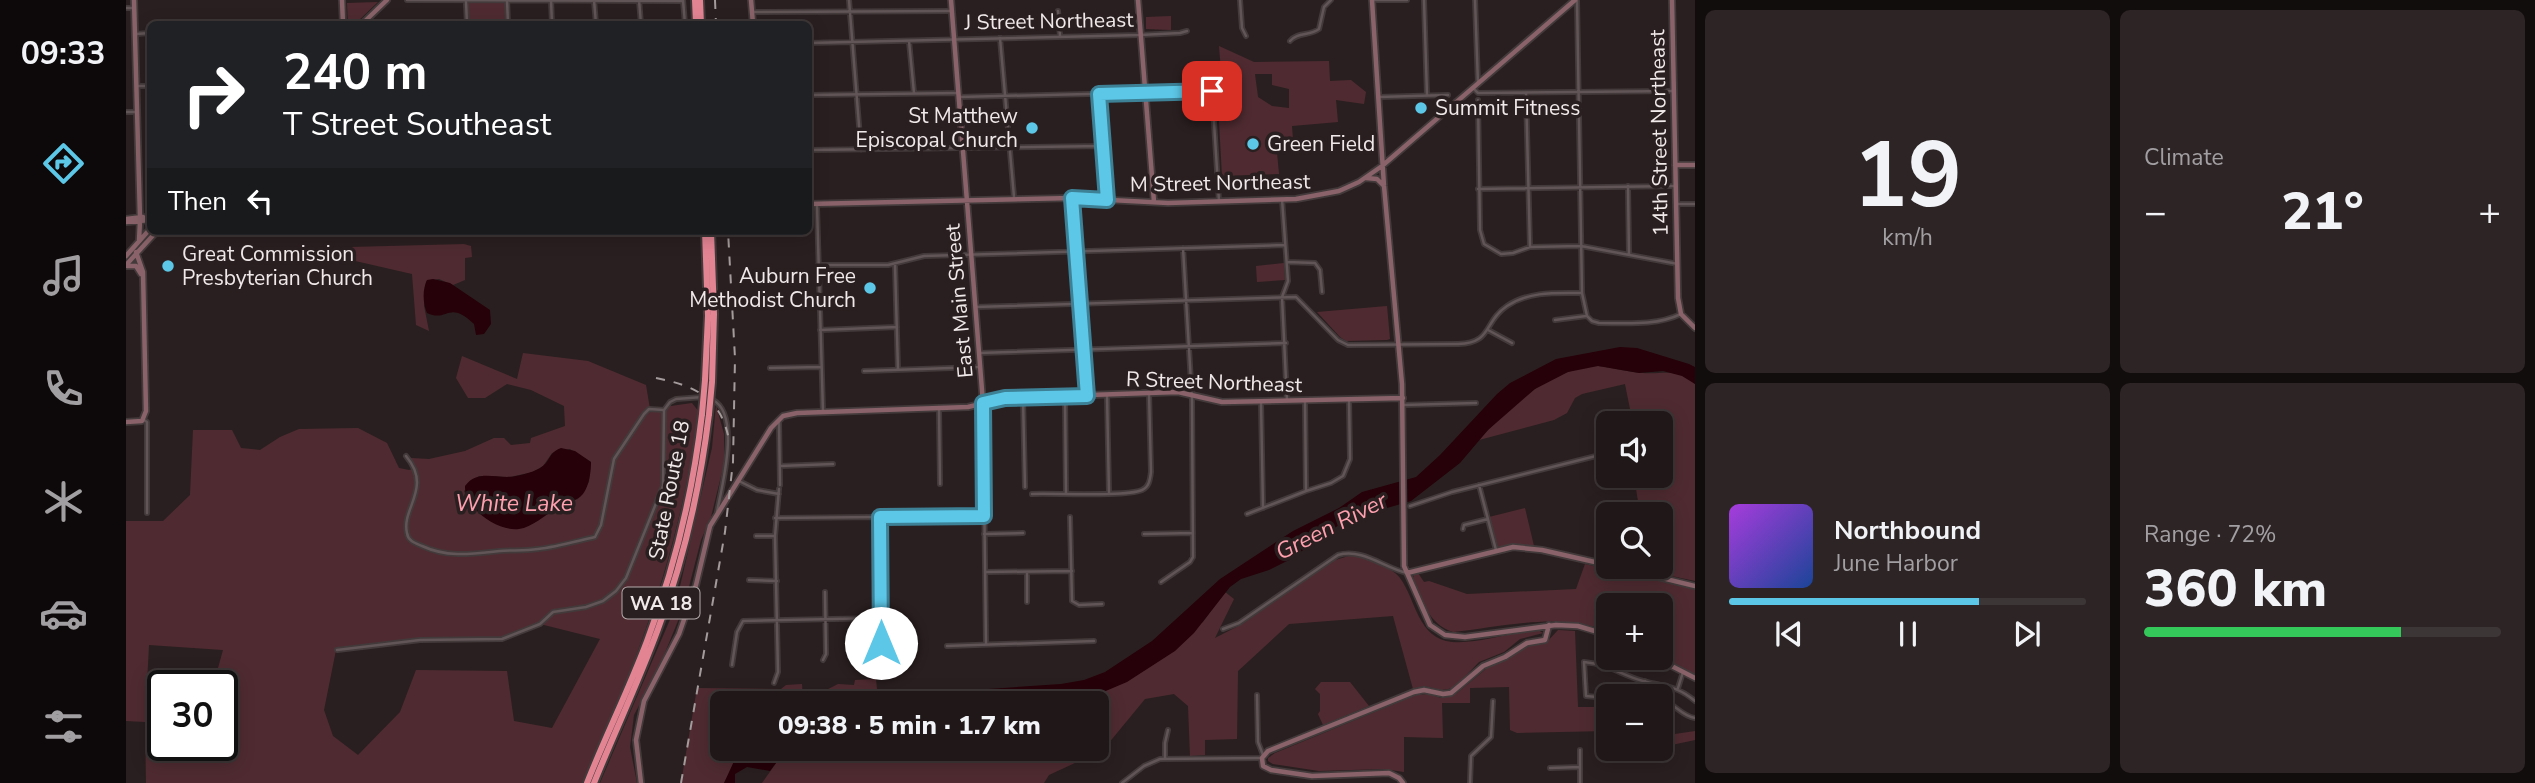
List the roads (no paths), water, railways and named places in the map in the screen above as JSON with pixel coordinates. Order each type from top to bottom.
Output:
[{"type":"highway","points":[[698,0],[699,21]]},
{"type":"highway","name":"State Route 18","points":[[705,235],[708,381]]},
{"type":"highway","name":"State Route 18","points":[[594,783],[651,649],[674,582],[696,494],[714,314],[711,235]]},
{"type":"highway","name":"State Route 18","points":[[587,783],[638,666],[666,586],[689,497],[705,414]]},
{"type":"main road","points":[[134,0],[139,242]]},
{"type":"main road","points":[[342,0],[343,21]]},
{"type":"main road","points":[[365,21],[387,0]]},
{"type":"main road","points":[[751,0],[753,21]]},
{"type":"main road","name":"East Main Street","points":[[951,0],[983,403]]},
{"type":"main road","points":[[1138,0],[1154,202]]},
{"type":"main road","points":[[1373,0],[1382,166],[1401,382],[1403,560],[1407,573],[1430,625],[1445,635],[1465,637],[1549,625],[1578,626],[1596,631]]},
{"type":"main road","name":"M Street Northeast","points":[[812,204],[1072,198],[1154,202],[1219,201],[1331,194],[1365,178],[1382,166],[1576,0]]},
{"type":"main road","name":"14th Street Northeast","points":[[1672,0],[1681,314]]},
{"type":"main road","points":[[1381,147],[1396,154]]},
{"type":"main road","points":[[1675,165],[1695,164]]},
{"type":"main road","points":[[1365,178],[1377,179],[1384,186]]},
{"type":"main road","points":[[126,220],[147,218]]},
{"type":"main road","points":[[127,255],[147,233]]},
{"type":"main road","points":[[126,265],[153,235]]},
{"type":"main road","points":[[126,422],[144,419],[146,411],[143,269],[136,253]]},
{"type":"main road","points":[[126,265],[136,266],[142,277]]},
{"type":"main road","points":[[1681,314],[1695,328]]},
{"type":"main road","name":"R Street Northeast","points":[[779,420],[789,414],[939,408],[1023,398],[1150,393],[1192,394],[1217,402],[1401,398]]},
{"type":"main road","points":[[972,406],[982,394],[995,400]]},
{"type":"main road","points":[[1401,398],[1402,422]]},
{"type":"main road","points":[[641,783],[636,740],[642,706],[679,634],[696,585],[707,534],[716,513],[779,420]]},
{"type":"main road","points":[[1407,573],[1496,550],[1530,548],[1596,562]]},
{"type":"main road","points":[[1666,579],[1695,586]]},
{"type":"main road","points":[[1401,780],[1383,773],[1305,776],[1267,768],[1262,763],[1262,756],[1274,748],[1413,692],[1424,690],[1443,695],[1451,693],[1483,666],[1528,642],[1545,640],[1549,625]]},
{"type":"main road","points":[[1673,667],[1695,678]]},
{"type":"street","points":[[407,0],[683,0],[685,21]]},
{"type":"street","points":[[639,0],[641,21]]},
{"type":"street","points":[[849,0],[862,149]]},
{"type":"street","points":[[1240,0],[1242,28],[1246,36]]},
{"type":"street","points":[[1290,41],[1296,36],[1316,32],[1322,24],[1325,7],[1331,0]]},
{"type":"street","points":[[1373,0],[1407,0]]},
{"type":"street","points":[[1424,0],[1427,95]]},
{"type":"street","points":[[1475,0],[1475,86],[1478,93],[1674,91]]},
{"type":"street","points":[[1576,0],[1582,293],[1587,316],[1592,321],[1605,323],[1660,321],[1681,314]]},
{"type":"street","points":[[507,1],[508,21]]},
{"type":"street","points":[[551,1],[552,21]]},
{"type":"street","points":[[594,1],[596,21]]},
{"type":"street","points":[[466,2],[467,21]]},
{"type":"street","points":[[126,8],[134,8]]},
{"type":"street","points":[[752,12],[952,11]]},
{"type":"street","points":[[1058,11],[1060,36]]},
{"type":"street","name":"J Street Northeast","points":[[812,43],[1140,35],[1187,31]]},
{"type":"street","points":[[135,34],[147,33]]},
{"type":"street","points":[[1000,38],[1014,201]]},
{"type":"street","points":[[909,40],[914,93]]},
{"type":"street","points":[[136,86],[147,86]]},
{"type":"street","points":[[812,95],[914,93],[1005,96],[1212,91],[1219,201]]},
{"type":"street","points":[[1526,93],[1530,247]]},
{"type":"street","points":[[1099,94],[1107,200]]},
{"type":"street","points":[[1379,97],[1448,95]]},
{"type":"street","points":[[1478,100],[1478,189],[1480,230],[1484,244],[1501,254],[1530,247],[1581,246],[1678,264]]},
{"type":"street","points":[[126,112],[137,112]]},
{"type":"street","points":[[812,150],[1103,146]]},
{"type":"street","points":[[1628,186],[1629,255]]},
{"type":"street","points":[[1478,189],[1676,186]]},
{"type":"street","points":[[1072,198],[1087,396]]},
{"type":"street","points":[[1282,199],[1287,262],[1287,286],[1282,297],[1287,401]]},
{"type":"street","points":[[817,204],[823,412]]},
{"type":"street","points":[[1676,205],[1695,204]]},
{"type":"street","points":[[818,265],[895,264],[918,257],[1285,245]]},
{"type":"street","points":[[1161,582],[1192,559],[1192,394],[1183,248]]},
{"type":"street","points":[[1287,262],[1315,263],[1320,270],[1322,292]]},
{"type":"street","points":[[895,264],[898,370]]},
{"type":"street","points":[[975,307],[1282,297],[1299,299],[1342,342],[1351,345],[1469,344],[1482,338],[1493,318],[1502,310],[1522,298],[1544,294],[1582,293]]},
{"type":"street","points":[[1555,320],[1587,316]]},
{"type":"street","points":[[820,330],[897,327]]},
{"type":"street","points":[[1488,330],[1512,343]]},
{"type":"street","points":[[979,353],[1286,343]]},
{"type":"street","points":[[771,368],[821,367]]},
{"type":"street","points":[[864,371],[980,367]]},
{"type":"street","points":[[1032,494],[1143,490],[1149,484],[1151,472],[1150,393]]},
{"type":"street","points":[[1107,395],[1109,493]]},
{"type":"street","points":[[337,650],[420,640],[502,639],[540,624],[553,612],[586,607],[603,601],[616,591],[629,572],[663,486],[664,410],[673,400],[695,397],[715,400],[725,411],[727,449],[716,513]]},
{"type":"street","points":[[1065,397],[1066,493]]},
{"type":"street","points":[[1023,398],[1025,487]]},
{"type":"street","points":[[1247,514],[1341,477],[1347,470],[1350,456],[1349,399]]},
{"type":"street","points":[[1261,401],[1263,508]]},
{"type":"street","points":[[1305,401],[1306,491]]},
{"type":"street","name":"East Main Street","points":[[983,403],[986,643]]},
{"type":"street","points":[[1403,405],[1476,403]]},
{"type":"street","points":[[939,408],[940,484]]},
{"type":"street","points":[[406,456],[411,463],[417,486],[416,497],[407,519],[407,533],[411,541],[436,552],[466,556],[541,549],[596,537],[614,459],[643,414],[649,409],[664,410]]},
{"type":"street","points":[[144,419],[147,422],[147,513]]},
{"type":"street","points":[[774,683],[778,672],[775,518],[780,487],[779,420]]},
{"type":"street","points":[[1410,506],[1479,485],[1596,456]]},
{"type":"street","points":[[780,467],[833,464]]},
{"type":"street","points":[[738,481],[757,490],[779,494]]},
{"type":"street","points":[[1479,485],[1496,550]]},
{"type":"street","points":[[775,518],[984,516]]},
{"type":"street","points":[[880,517],[881,673]]},
{"type":"street","points":[[1070,517],[1072,601],[1083,605],[1102,604]]},
{"type":"street","points":[[1463,529],[1464,525],[1488,519]]},
{"type":"street","points":[[984,534],[1023,533]]},
{"type":"street","points":[[1144,534],[1193,533]]},
{"type":"street","points":[[756,536],[775,536]]},
{"type":"street","points":[[1223,629],[1239,623],[1338,555],[1358,554],[1407,573]]},
{"type":"street","points":[[985,572],[1072,571]]},
{"type":"street","points":[[1027,572],[1027,603]]},
{"type":"street","points":[[749,580],[777,580]]},
{"type":"street","points":[[823,660],[826,654],[825,592]]},
{"type":"street","points":[[732,664],[739,626],[743,621],[881,618]]},
{"type":"street","points":[[947,646],[1094,641]]},
{"type":"street","points":[[1596,697],[1586,696],[1584,662],[1601,663],[1645,681],[1678,688],[1695,701]]},
{"type":"street","points":[[1678,688],[1683,672]]},
{"type":"street","points":[[1123,783],[1148,764],[1165,758],[1262,756],[1258,743],[1257,695]]},
{"type":"street","points":[[1471,783],[1471,756],[1491,737],[1493,701]]},
{"type":"street","points":[[1673,704],[1689,717],[1695,718]]},
{"type":"street","points":[[1165,758],[1168,730]]},
{"type":"street","points":[[1580,750],[1580,783]]},
{"type":"street","points":[[1549,768],[1580,767]]},
{"type":"water","points":[[427,280],[450,283],[490,310],[491,324],[484,334],[476,335],[474,324],[459,313],[427,313],[424,288]]},
{"type":"water","name":"Green River","points":[[1620,347],[1637,348],[1695,367],[1695,384],[1682,376],[1663,371],[1639,373],[1598,366],[1568,372],[1535,389],[1488,430],[1460,463],[1411,501],[1346,520],[1289,560],[1241,579],[1230,587],[1194,633],[1175,651],[1127,682],[1106,691],[959,691],[1061,684],[1084,680],[1105,672],[1152,641],[1220,579],[1293,531],[1339,508],[1362,492],[1416,477],[1510,383],[1556,359]]},
{"type":"water","name":"White Lake","points":[[561,448],[575,451],[591,462],[587,485],[578,498],[519,529],[492,523],[470,502],[465,486],[476,477],[509,477],[532,472],[543,466],[554,452]]},
{"type":"water","points":[[734,761],[778,761],[770,771],[747,767],[735,774],[735,783],[724,783]]},
{"type":"railway","points":[[715,0],[716,21]]},
{"type":"railway","points":[[681,783],[725,532],[733,462],[735,358],[728,235]]},
{"type":"railway","points":[[656,378],[683,385],[704,396],[720,414],[729,440]]},
{"type":"place","name":"Summit Fitness","points":[[1421,108]]},
{"type":"place","name":"St Matthew Episcopal Church","points":[[1032,128]]},
{"type":"place","name":"Green Field","points":[[1253,144]]},
{"type":"place","name":"Great Commission Presbyterian Church","points":[[168,266]]},
{"type":"place","name":"Auburn Free Methodist Church","points":[[870,288]]}]
